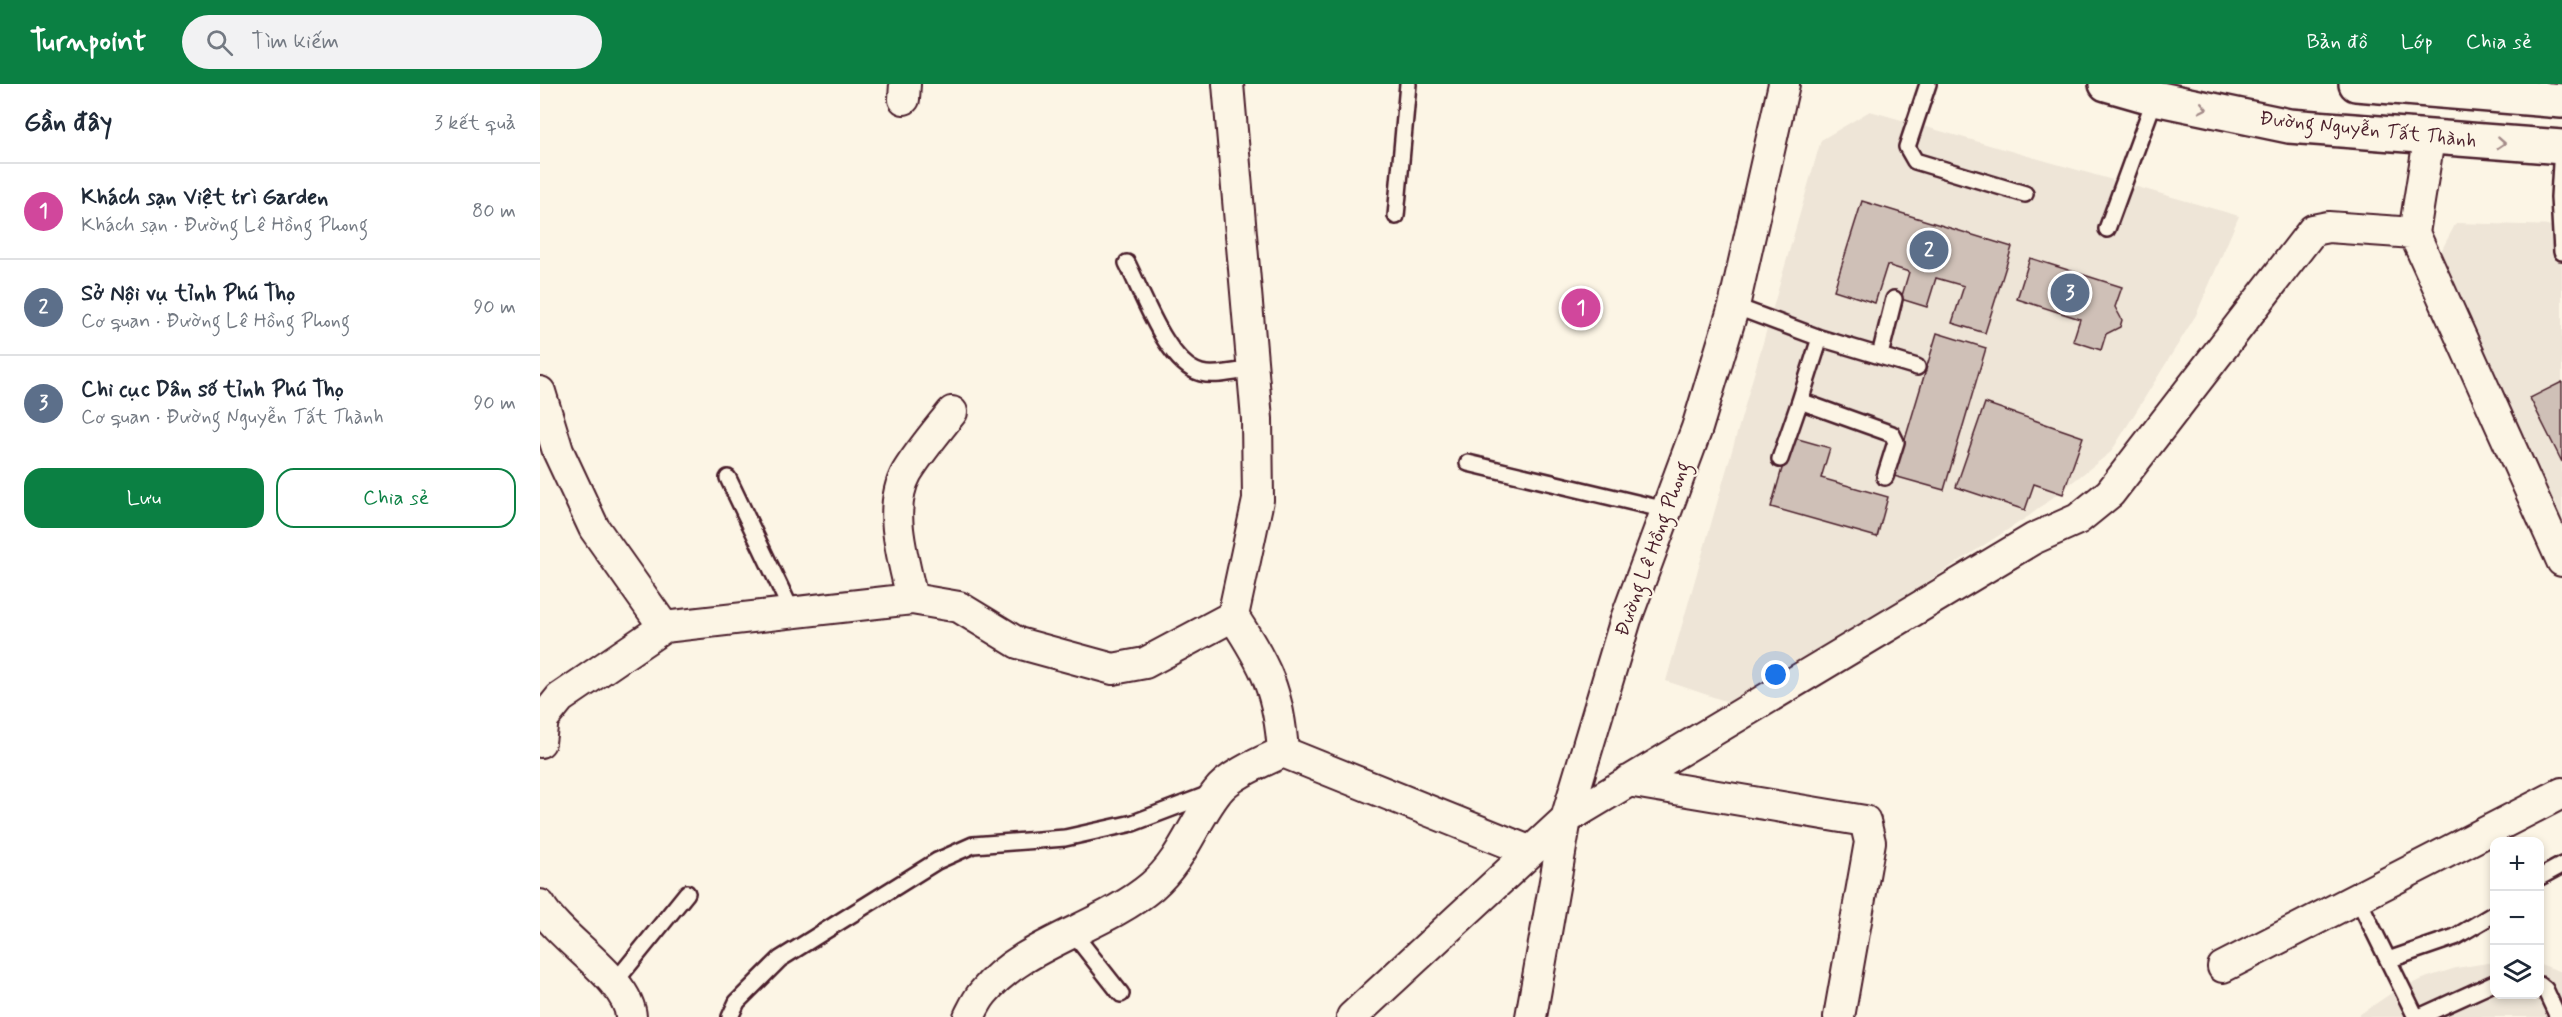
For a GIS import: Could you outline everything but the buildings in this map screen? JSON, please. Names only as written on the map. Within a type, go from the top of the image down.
[{"type":"main road","name":"Đường Nguyễn Tất Thành","points":[[2106,84],[2155,98],[2289,126],[2429,139],[2562,147]]},
{"type":"main road","points":[[2356,84],[2562,101]]},
{"type":"street","points":[[1228,84],[1257,419],[1257,500],[1233,616],[1266,671],[1280,712],[1283,752]]},
{"type":"street","name":"Đường Lê Hồng Phong","points":[[1531,1017],[1566,819],[1626,619],[1697,428],[1734,306],[1784,84]]},
{"type":"street","points":[[2429,139],[2414,233],[2562,561]]},
{"type":"street","points":[[1352,1017],[1566,819],[2033,539],[2078,519],[2110,493],[2313,230],[2328,227],[2414,233]]},
{"type":"street","points":[[540,392],[558,451],[594,528],[664,627]]},
{"type":"street","points":[[912,599],[901,544],[897,505],[906,473],[952,412]]},
{"type":"street","points":[[541,726],[560,698],[664,627],[912,599],[959,607],[1018,643],[1113,669],[1145,663],[1233,616]]},
{"type":"street","points":[[969,1017],[983,993],[1017,963],[1111,914],[1152,886],[1186,848],[1218,790],[1248,769],[1283,752],[1529,851]]},
{"type":"street","points":[[1628,782],[1864,821],[1870,842],[1839,1017]]},
{"type":"street","points":[[2223,967],[2562,793]]},
{"type":"street","points":[[540,905],[550,922],[615,982],[630,1004],[631,1017]]},
{"type":"lane","points":[[1396,216],[1408,84]]},
{"type":"lane","points":[[1928,84],[1907,147],[1915,161],[2025,194]]},
{"type":"lane","points":[[2107,229],[2155,98]]},
{"type":"lane","points":[[2562,147],[2559,197],[2562,252]]},
{"type":"lane","points":[[1127,264],[1173,354],[1188,369],[1204,374],[1253,369]]},
{"type":"lane","points":[[1880,355],[1894,299]]},
{"type":"lane","points":[[1734,306],[1820,338],[1917,367]]},
{"type":"lane","points":[[1780,459],[1820,338]]},
{"type":"lane","points":[[1800,401],[1892,434],[1896,442],[1885,477]]},
{"type":"lane","points":[[1468,464],[1666,510]]},
{"type":"lane","points":[[728,478],[792,612]]},
{"type":"lane","points":[[730,1017],[737,1002],[780,959],[936,861],[973,845],[1065,838],[1133,823],[1218,790]]},
{"type":"lane","points":[[2544,875],[2562,865]]},
{"type":"lane","points":[[615,982],[687,893]]},
{"type":"lane","points":[[2358,899],[2418,1017],[2490,985]]},
{"type":"lane","points":[[2388,960],[2455,937],[2490,916]]},
{"type":"lane","points":[[1073,933],[1121,994]]},
{"type":"lane","points":[[2544,988],[2558,1017]]},
{"type":"shaded area","points":[[1870,111],[2239,216],[2196,315],[2111,452],[2029,516],[1737,705],[1666,681],[1821,140]]},
{"type":"shaded area","points":[[2456,223],[2562,226],[2562,528],[2439,255]]},
{"type":"shaded area","points":[[2490,963],[2490,999],[2544,999],[2544,965],[2562,972],[2562,1017],[2356,1017],[2396,990],[2456,968]]},
{"type":"place","name":"Sở Nội vụ tỉnh Phú Thọ","points":[[1929,250]]},
{"type":"place","name":"Chi cục Dân số tỉnh Phú Thọ","points":[[2070,293]]},
{"type":"place","name":"Khách sạn Việt trì Garden","points":[[1581,308]]}]
